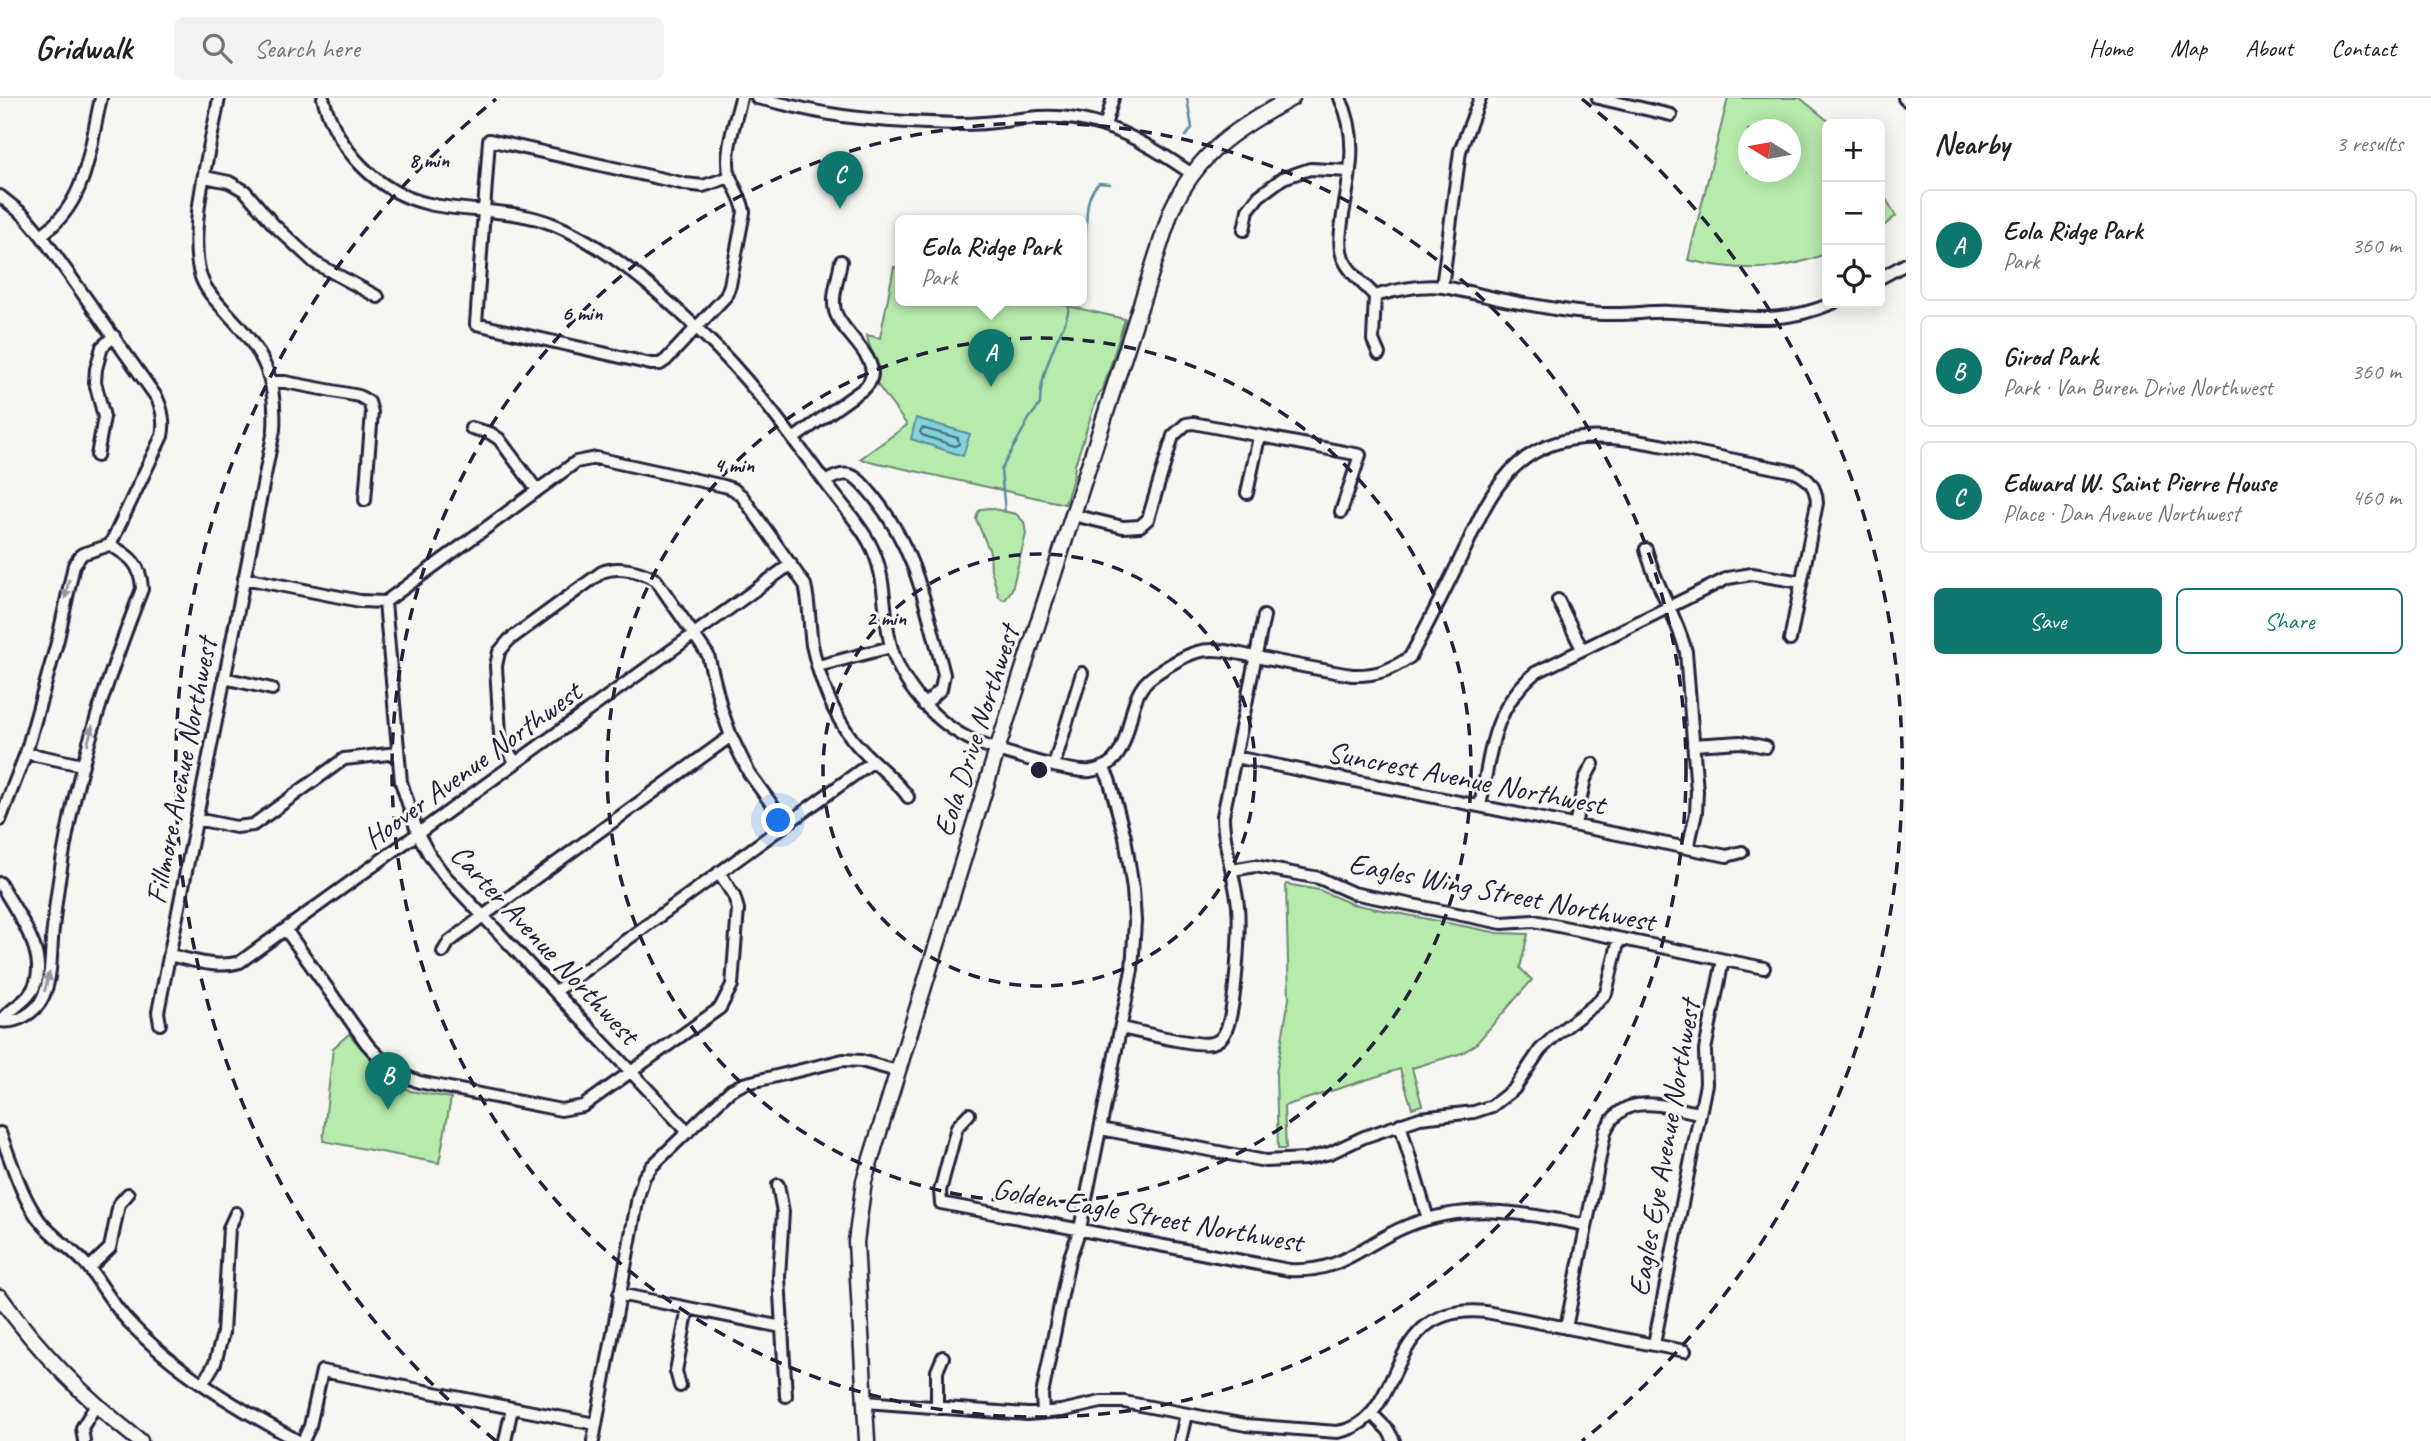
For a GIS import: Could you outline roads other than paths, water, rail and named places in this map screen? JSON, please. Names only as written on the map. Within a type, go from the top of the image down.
[{"type":"main road","name":"Eola Drive Northwest","points":[[867,1441],[857,1273],[858,1220],[870,1157],[997,750],[1164,228],[1176,201],[1192,174],[1233,132],[1292,98]]},
{"type":"main road","points":[[0,1297],[34,1340],[96,1405],[141,1441]]},
{"type":"street","points":[[41,235],[65,215],[76,199],[102,98]]},
{"type":"street","name":"Fillmore Avenue Northwest","points":[[159,1024],[158,1012],[274,430],[276,405],[265,362],[254,343],[213,298],[202,279],[195,255],[196,230],[219,98]]},
{"type":"street","points":[[323,98],[340,140],[355,159],[377,179],[402,194],[428,203],[537,218],[587,241],[660,294],[697,328],[737,367],[867,539],[884,582],[891,647],[905,677],[924,705],[950,727],[997,750],[1082,771],[1103,767],[1117,756],[1124,743],[1141,689],[1152,677],[1198,651],[1216,650],[1352,675],[1370,676],[1390,670],[1410,657],[1486,504],[1503,480],[1539,451],[1558,442],[1586,436],[1622,438],[1795,472],[1807,478],[1816,490],[1818,503],[1790,640]]},
{"type":"street","points":[[730,177],[703,186],[685,184],[489,141],[476,324],[660,364],[726,296],[730,285],[744,212],[743,200],[730,177],[727,163],[741,98]]},
{"type":"street","points":[[757,98],[830,114],[895,121],[963,124],[1042,117],[1068,118],[1105,126],[1138,139],[1192,174]]},
{"type":"street","points":[[1105,126],[1113,98]]},
{"type":"street","points":[[1340,98],[1352,131],[1350,171],[1340,234],[1342,256],[1350,271],[1375,296],[1373,340],[1379,354]]},
{"type":"street","points":[[1441,287],[1460,151],[1480,98]]},
{"type":"street","points":[[1598,98],[1671,115]]},
{"type":"street","points":[[1244,230],[1248,210],[1259,196],[1283,178],[1310,169],[1350,171]]},
{"type":"street","points":[[205,177],[229,182],[245,191],[274,225],[315,263],[378,297]]},
{"type":"street","points":[[0,196],[25,216],[41,235],[157,398],[164,418],[162,436],[110,545]]},
{"type":"street","points":[[793,439],[866,387],[872,377],[871,364],[834,308],[841,261]]},
{"type":"street","points":[[1885,275],[1906,264]]},
{"type":"street","points":[[1375,296],[1416,288],[1441,287],[1532,305],[1615,314],[1668,312],[1758,320],[1785,318],[1822,308]]},
{"type":"street","points":[[97,456],[104,417],[95,382],[96,369],[102,347],[114,337]]},
{"type":"street","points":[[272,382],[359,396],[369,402],[372,412],[365,500]]},
{"type":"street","points":[[1073,515],[1123,527],[1140,526],[1148,519],[1173,436],[1186,424],[1360,455],[1341,512]]},
{"type":"street","points":[[471,428],[490,433],[499,439],[537,490]]},
{"type":"street","points":[[1247,493],[1258,437]]},
{"type":"street","points":[[244,578],[360,601],[385,602],[576,462],[596,458],[724,486],[742,496],[805,586],[809,601],[812,644],[836,714],[872,762],[899,784],[908,797]]},
{"type":"street","points":[[825,482],[839,474],[856,477],[891,519],[906,544],[944,674],[941,689],[924,705]]},
{"type":"street","points":[[0,820],[26,753],[58,639],[74,565],[82,554],[110,545],[130,555],[136,563],[142,589],[110,672],[82,765],[57,892],[51,974],[42,1000],[32,1010],[9,1023],[0,1021],[30,994],[38,963],[34,944],[0,883]]},
{"type":"street","points":[[1646,549],[1651,569],[1681,631],[1686,652],[1697,791],[1696,813],[1688,848]]},
{"type":"street","name":"Hoover Avenue Northwest","points":[[169,955],[228,966],[240,962],[791,565]]},
{"type":"street","points":[[515,762],[500,734],[496,666],[499,652],[509,640],[602,572],[617,569],[646,574],[656,580],[708,655],[731,736],[749,773],[786,824]]},
{"type":"street","points":[[1480,806],[1496,729],[1510,698],[1520,685],[1535,673],[1728,578],[1752,574],[1801,582]]},
{"type":"street","points":[[1558,600],[1582,649]]},
{"type":"street","name":"Carter Avenue Northwest","points":[[385,602],[397,753],[407,805],[430,856],[445,876],[688,1132]]},
{"type":"street","points":[[1122,1028],[1203,1044],[1218,1040],[1226,1030],[1237,964],[1238,906],[1223,830],[1223,816],[1264,616]]},
{"type":"street","points":[[818,666],[891,647]]},
{"type":"street","points":[[1054,765],[1082,673]]},
{"type":"street","points":[[224,678],[272,689]]},
{"type":"street","points":[[443,953],[449,942],[483,916],[731,736]]},
{"type":"street","points":[[1693,745],[1741,742],[1766,747]]},
{"type":"street","points":[[26,753],[82,765]]},
{"type":"street","points":[[196,819],[236,827],[253,825],[344,759],[397,753]]},
{"type":"street","name":"Suncrest Avenue Northwest","points":[[1235,757],[1727,856],[1742,852]]},
{"type":"street","points":[[556,990],[872,762]]},
{"type":"street","points":[[1576,825],[1584,779],[1593,764]]},
{"type":"street","points":[[1042,1413],[1042,1395],[1064,1282],[1080,1230],[1122,1028],[1135,947],[1133,889],[1125,837],[1109,779],[1103,767]]},
{"type":"street","name":"Eagles Wing Street Northwest","points":[[1232,870],[1255,866],[1319,878],[1366,896],[1502,923],[1534,921],[1763,968]]},
{"type":"street","points":[[286,930],[367,1044],[398,1074],[418,1082],[561,1110],[583,1106],[720,1008],[727,998],[732,985],[738,909],[734,896],[719,873]]},
{"type":"street","points":[[1101,1129],[1265,1161],[1284,1161],[1330,1153],[1364,1136],[1420,1118],[1474,1112],[1492,1106],[1514,1089],[1540,1051],[1606,993],[1619,939]]},
{"type":"street","name":"Eagles Eye Avenue Northwest","points":[[1654,1344],[1706,1084],[1705,1050],[1723,960]]},
{"type":"street","points":[[593,1441],[619,1294],[644,1177],[652,1166],[731,1090],[743,1084],[843,1060],[861,1061],[897,1071]]},
{"type":"street","points":[[1566,1328],[1605,1132],[1610,1120],[1632,1105],[1645,1103],[1700,1113]]},
{"type":"street","name":"Golden Eagle Street Northwest","points":[[969,1114],[957,1126],[940,1191],[941,1203],[1302,1270],[1341,1263],[1385,1237],[1428,1219],[1461,1212],[1511,1211],[1586,1225]]},
{"type":"street","points":[[1400,1124],[1428,1219]]},
{"type":"street","points":[[0,1133],[27,1200],[38,1219],[52,1236],[89,1268],[129,1322],[162,1353],[238,1408],[301,1441],[310,1426],[322,1371],[595,1424]]},
{"type":"street","points":[[778,1185],[783,1212],[779,1277],[786,1396]]},
{"type":"street","points":[[89,1268],[110,1248],[119,1205],[128,1195]]},
{"type":"street","points":[[203,1383],[215,1363],[223,1333],[229,1228],[236,1213]]},
{"type":"street","points":[[619,1294],[782,1327]]},
{"type":"street","points":[[680,1386],[676,1371],[688,1308]]},
{"type":"street","points":[[864,1402],[1042,1413],[1101,1402],[1124,1402],[1246,1425],[1337,1432],[1349,1430],[1372,1414],[1407,1347],[1419,1331],[1443,1315],[1479,1311],[1685,1351]]},
{"type":"street","points":[[937,1408],[937,1371],[943,1357]]},
{"type":"street","points":[[84,1441],[82,1429],[96,1405]]},
{"type":"street","points":[[505,1441],[512,1408]]},
{"type":"street","points":[[1180,1441],[1186,1414]]},
{"type":"street","points":[[1372,1414],[1388,1430],[1394,1441]]},
{"type":"water","points":[[916,418],[970,434],[963,456],[911,439]]},
{"type":"waterway","points":[[1186,136],[1192,128],[1187,98]]},
{"type":"waterway","points":[[1087,218],[1093,190],[1099,183],[1110,184]]},
{"type":"waterway","points":[[1005,512],[1001,470],[1040,404],[1044,374],[1069,306]]},
{"type":"place","name":"Edward W. Saint Pierre House","points":[[840,209]]},
{"type":"place","name":"Eola Ridge Park","points":[[991,387]]},
{"type":"place","name":"Girod Park","points":[[388,1110]]}]
